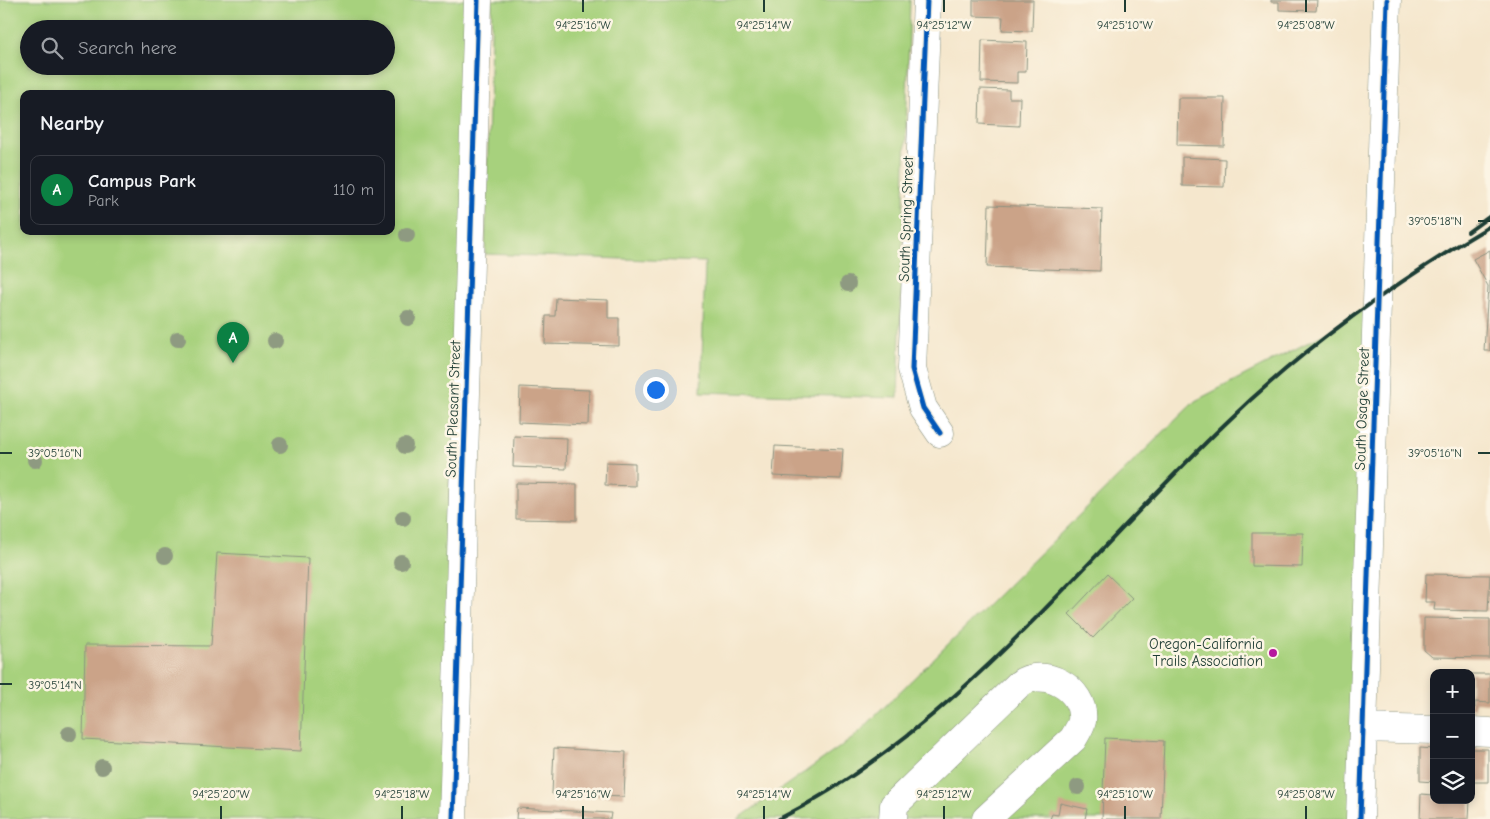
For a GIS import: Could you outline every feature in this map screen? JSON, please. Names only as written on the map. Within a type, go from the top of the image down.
[{"type":"street","name":"South Pleasant Street","points":[[453,819],[478,0]]},
{"type":"street","name":"South Spring Street","points":[[927,0],[912,369],[923,408],[940,433]]},
{"type":"street","name":"South Osage Street","points":[[1360,819],[1387,0]]},
{"type":"street","points":[[893,819],[894,805],[1018,685],[1026,679],[1040,677],[1054,680],[1068,688],[1080,703],[1082,721],[1073,739],[986,819]]},
{"type":"street","points":[[1363,728],[1430,730]]},
{"type":"street","points":[[1475,731],[1490,732]]},
{"type":"green space","points":[[0,0],[478,0],[453,819],[0,819]]},
{"type":"green space","points":[[492,0],[910,0],[898,398],[701,392],[705,262],[485,254]]},
{"type":"green space","points":[[1379,298],[1360,819],[738,819],[853,738],[1195,401],[1330,331]]},
{"type":"building","points":[[973,0],[1033,0],[1032,31],[1002,30],[1003,17],[973,16]]},
{"type":"building","points":[[1271,0],[1317,0],[1316,11],[1279,10],[1279,2],[1271,2]]},
{"type":"building","points":[[982,40],[1027,42],[1026,72],[1017,72],[1017,83],[981,82]]},
{"type":"building","points":[[980,89],[1009,90],[1009,98],[1020,98],[1019,126],[979,124]]},
{"type":"building","points":[[1178,98],[1225,98],[1224,146],[1177,145]]},
{"type":"building","points":[[1182,157],[1225,159],[1224,187],[1182,186]]},
{"type":"building","points":[[989,205],[1102,209],[1100,271],[987,267]]},
{"type":"building","points":[[1490,250],[1490,351],[1484,351],[1488,286],[1473,259]]},
{"type":"building","points":[[556,298],[608,300],[608,318],[619,318],[619,346],[545,344],[546,316],[555,316]]},
{"type":"building","points":[[520,387],[589,390],[588,425],[519,422]]},
{"type":"building","points":[[514,436],[567,438],[566,469],[513,467]]},
{"type":"building","points":[[775,446],[843,449],[841,479],[773,476]]},
{"type":"building","points":[[606,462],[635,463],[635,486],[605,485]]},
{"type":"building","points":[[516,483],[577,484],[577,520],[516,519]]},
{"type":"building","points":[[1252,533],[1303,533],[1302,567],[1252,566]]},
{"type":"building","points":[[217,553],[308,558],[301,751],[83,739],[85,645],[211,646]]},
{"type":"building","points":[[1107,574],[1132,598],[1093,638],[1069,614]]},
{"type":"building","points":[[1426,574],[1490,575],[1488,611],[1434,610],[1435,602],[1425,602]]},
{"type":"building","points":[[1424,618],[1490,619],[1490,658],[1432,657],[1424,650]]},
{"type":"building","points":[[1475,674],[1490,674],[1490,703],[1475,702]]},
{"type":"building","points":[[1105,738],[1164,741],[1161,819],[1102,819]]},
{"type":"building","points":[[554,748],[626,752],[624,797],[552,794]]},
{"type":"building","points":[[1420,748],[1430,749],[1430,782],[1420,781]]},
{"type":"building","points":[[1475,749],[1488,749],[1488,782],[1475,782]]},
{"type":"building","points":[[1421,794],[1430,795],[1430,804],[1470,804],[1469,819],[1420,819]]},
{"type":"building","points":[[1060,803],[1087,809],[1085,819],[1050,819],[1052,814],[1058,815]]},
{"type":"building","points":[[517,808],[611,813],[610,819],[516,819]]},
{"type":"railway","points":[[1468,232],[1490,216]]},
{"type":"railway","points":[[779,819],[843,782],[903,739],[961,690],[1016,638],[1225,424],[1287,368],[1385,293],[1490,226]]},
{"type":"cycle path","points":[[453,819],[478,0]]},
{"type":"cycle path","points":[[927,0],[912,369],[923,408],[940,433]]},
{"type":"cycle path","points":[[1360,819],[1387,0]]},
{"type":"place","name":"Campus Park","points":[[233,363]]},
{"type":"place","name":"Oregon-California Trails Association","points":[[1273,653]]}]
